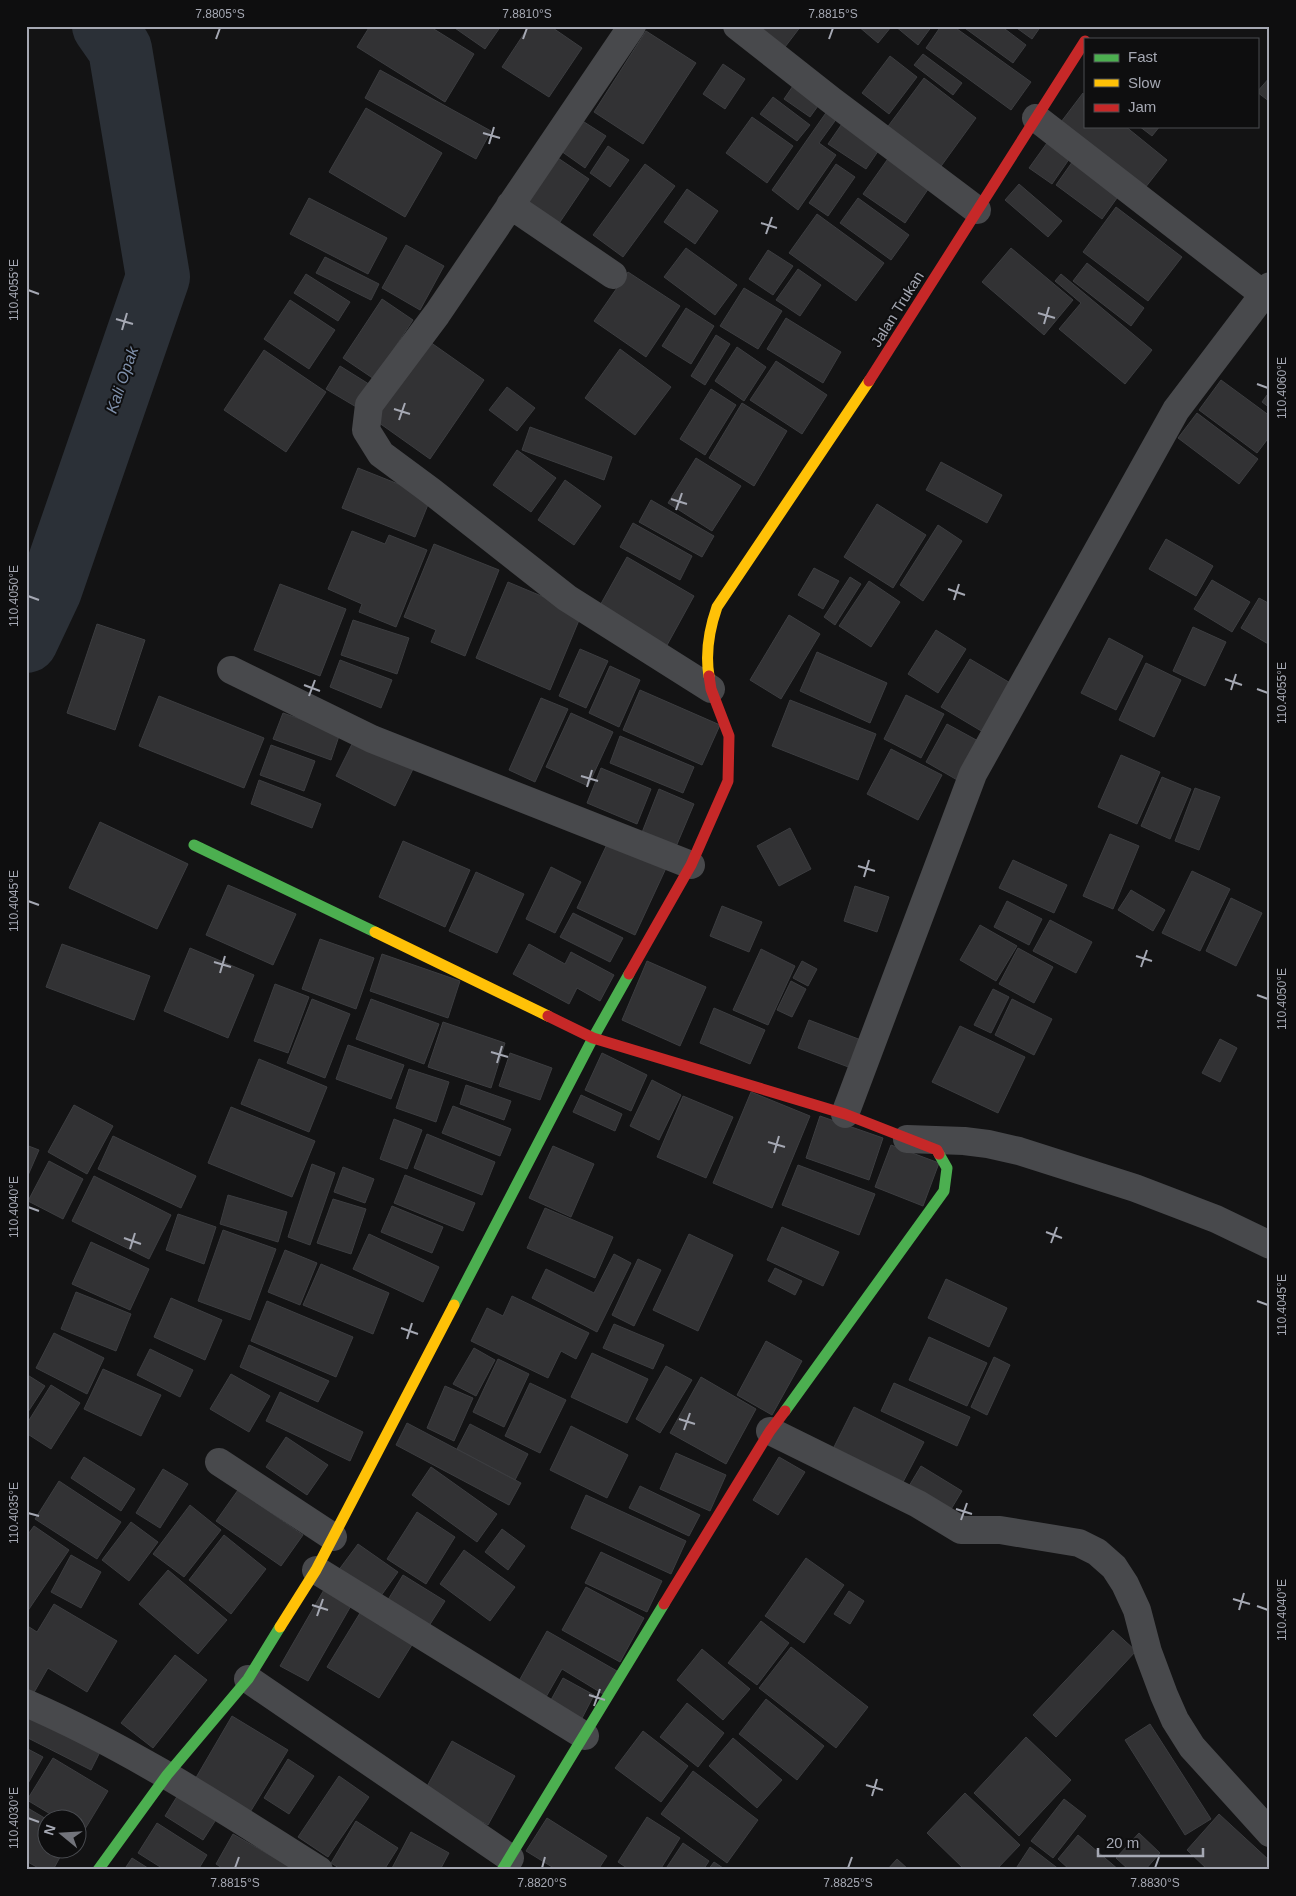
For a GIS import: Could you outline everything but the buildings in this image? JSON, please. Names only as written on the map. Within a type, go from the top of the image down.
[{"type":"street","points":[[632,26],[437,314],[369,405],[366,430],[381,454],[567,598],[711,689]]},
{"type":"street","points":[[737,26],[831,100],[978,210]]},
{"type":"street","name":"Jalan Trukan","points":[[98,1870],[167,1775],[248,1679],[316,1570],[593,1038],[690,865],[709,827],[728,781],[729,736],[711,689],[706,660],[710,626],[718,606],[862,391],[1084,42]]},
{"type":"street","points":[[845,1114],[973,774],[1176,410],[1266,290],[1036,118]]},
{"type":"street","points":[[510,205],[613,276]]},
{"type":"street","points":[[231,670],[372,739],[690,865]]},
{"type":"street","points":[[194,845],[593,1038],[845,1114],[937,1150],[948,1168],[944,1191],[770,1431],[506,1864],[248,1679]]},
{"type":"street","points":[[906,1139],[980,1143],[1019,1151],[1135,1188],[1207,1215],[1270,1245]]},
{"type":"street","points":[[770,1431],[918,1504],[961,1530],[1000,1530],[1079,1543],[1097,1552],[1114,1567],[1125,1584],[1137,1610],[1148,1652],[1175,1720],[1188,1740],[1270,1833]]},
{"type":"street","points":[[219,1462],[333,1538]]},
{"type":"street","points":[[316,1570],[584,1736]]},
{"type":"street","points":[[26,1703],[74,1724],[167,1775],[319,1870]]},
{"type":"waterway","name":"Kali Opak","points":[[26,641],[50,590],[158,277],[120,49],[104,26]]},
{"type":"traffic: fast","points":[[194,845],[375,932]]},
{"type":"traffic: fast","points":[[454,1305],[593,1038],[629,974]]},
{"type":"traffic: fast","points":[[785,1411],[944,1191],[947,1168],[939,1154]]},
{"type":"traffic: fast","points":[[502,1870],[664,1604]]},
{"type":"traffic: fast","points":[[98,1870],[167,1775],[248,1679],[280,1627]]},
{"type":"traffic: slow","points":[[709,676],[707,658],[712,624],[717,607],[869,381]]},
{"type":"traffic: slow","points":[[375,932],[548,1016]]},
{"type":"traffic: slow","points":[[280,1627],[316,1570],[454,1305]]},
{"type":"traffic: jam","points":[[869,381],[1084,43]]},
{"type":"traffic: jam","points":[[629,974],[691,865],[728,781],[729,736],[711,689],[709,676]]},
{"type":"traffic: jam","points":[[548,1016],[593,1038],[845,1114],[937,1150],[939,1154]]},
{"type":"traffic: jam","points":[[664,1604],[770,1431],[785,1411]]}]
